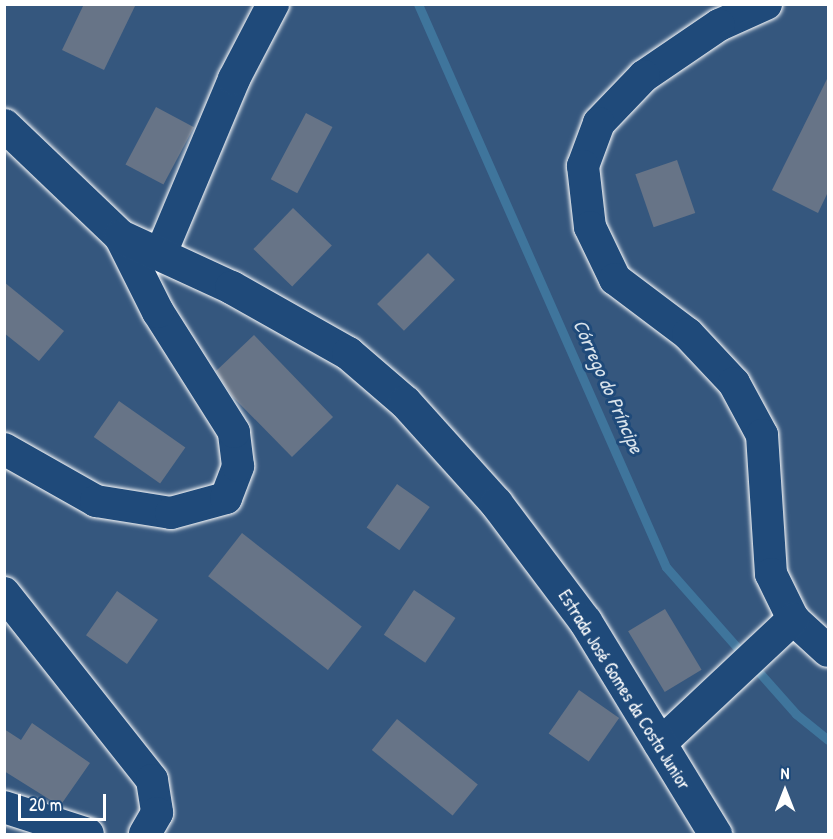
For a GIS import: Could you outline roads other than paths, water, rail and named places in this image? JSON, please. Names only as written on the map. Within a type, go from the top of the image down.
[{"type":"street","points":[[161,253],[234,79],[273,4]]},
{"type":"street","points":[[766,4],[719,25],[644,76],[599,123],[583,166],[590,227],[615,279],[688,334],[734,383],[762,435],[771,574],[782,628]]},
{"type":"street","name":"Estrada José Gomes da Costa Junior","points":[[4,125],[120,236],[161,253],[348,353],[405,402],[496,503],[564,594],[715,834]]},
{"type":"street","points":[[4,449],[96,501],[171,513],[226,498],[238,466],[234,432],[158,312],[120,236]]},
{"type":"street","points":[[4,593],[152,780],[157,813],[145,834]]},
{"type":"street","points":[[782,628],[828,651]]},
{"type":"street","points":[[660,744],[782,628]]},
{"type":"street","points":[[4,807],[88,834]]},
{"type":"waterway","name":"Córrego do Príncipe","points":[[418,4],[666,567],[796,714],[828,740]]}]
